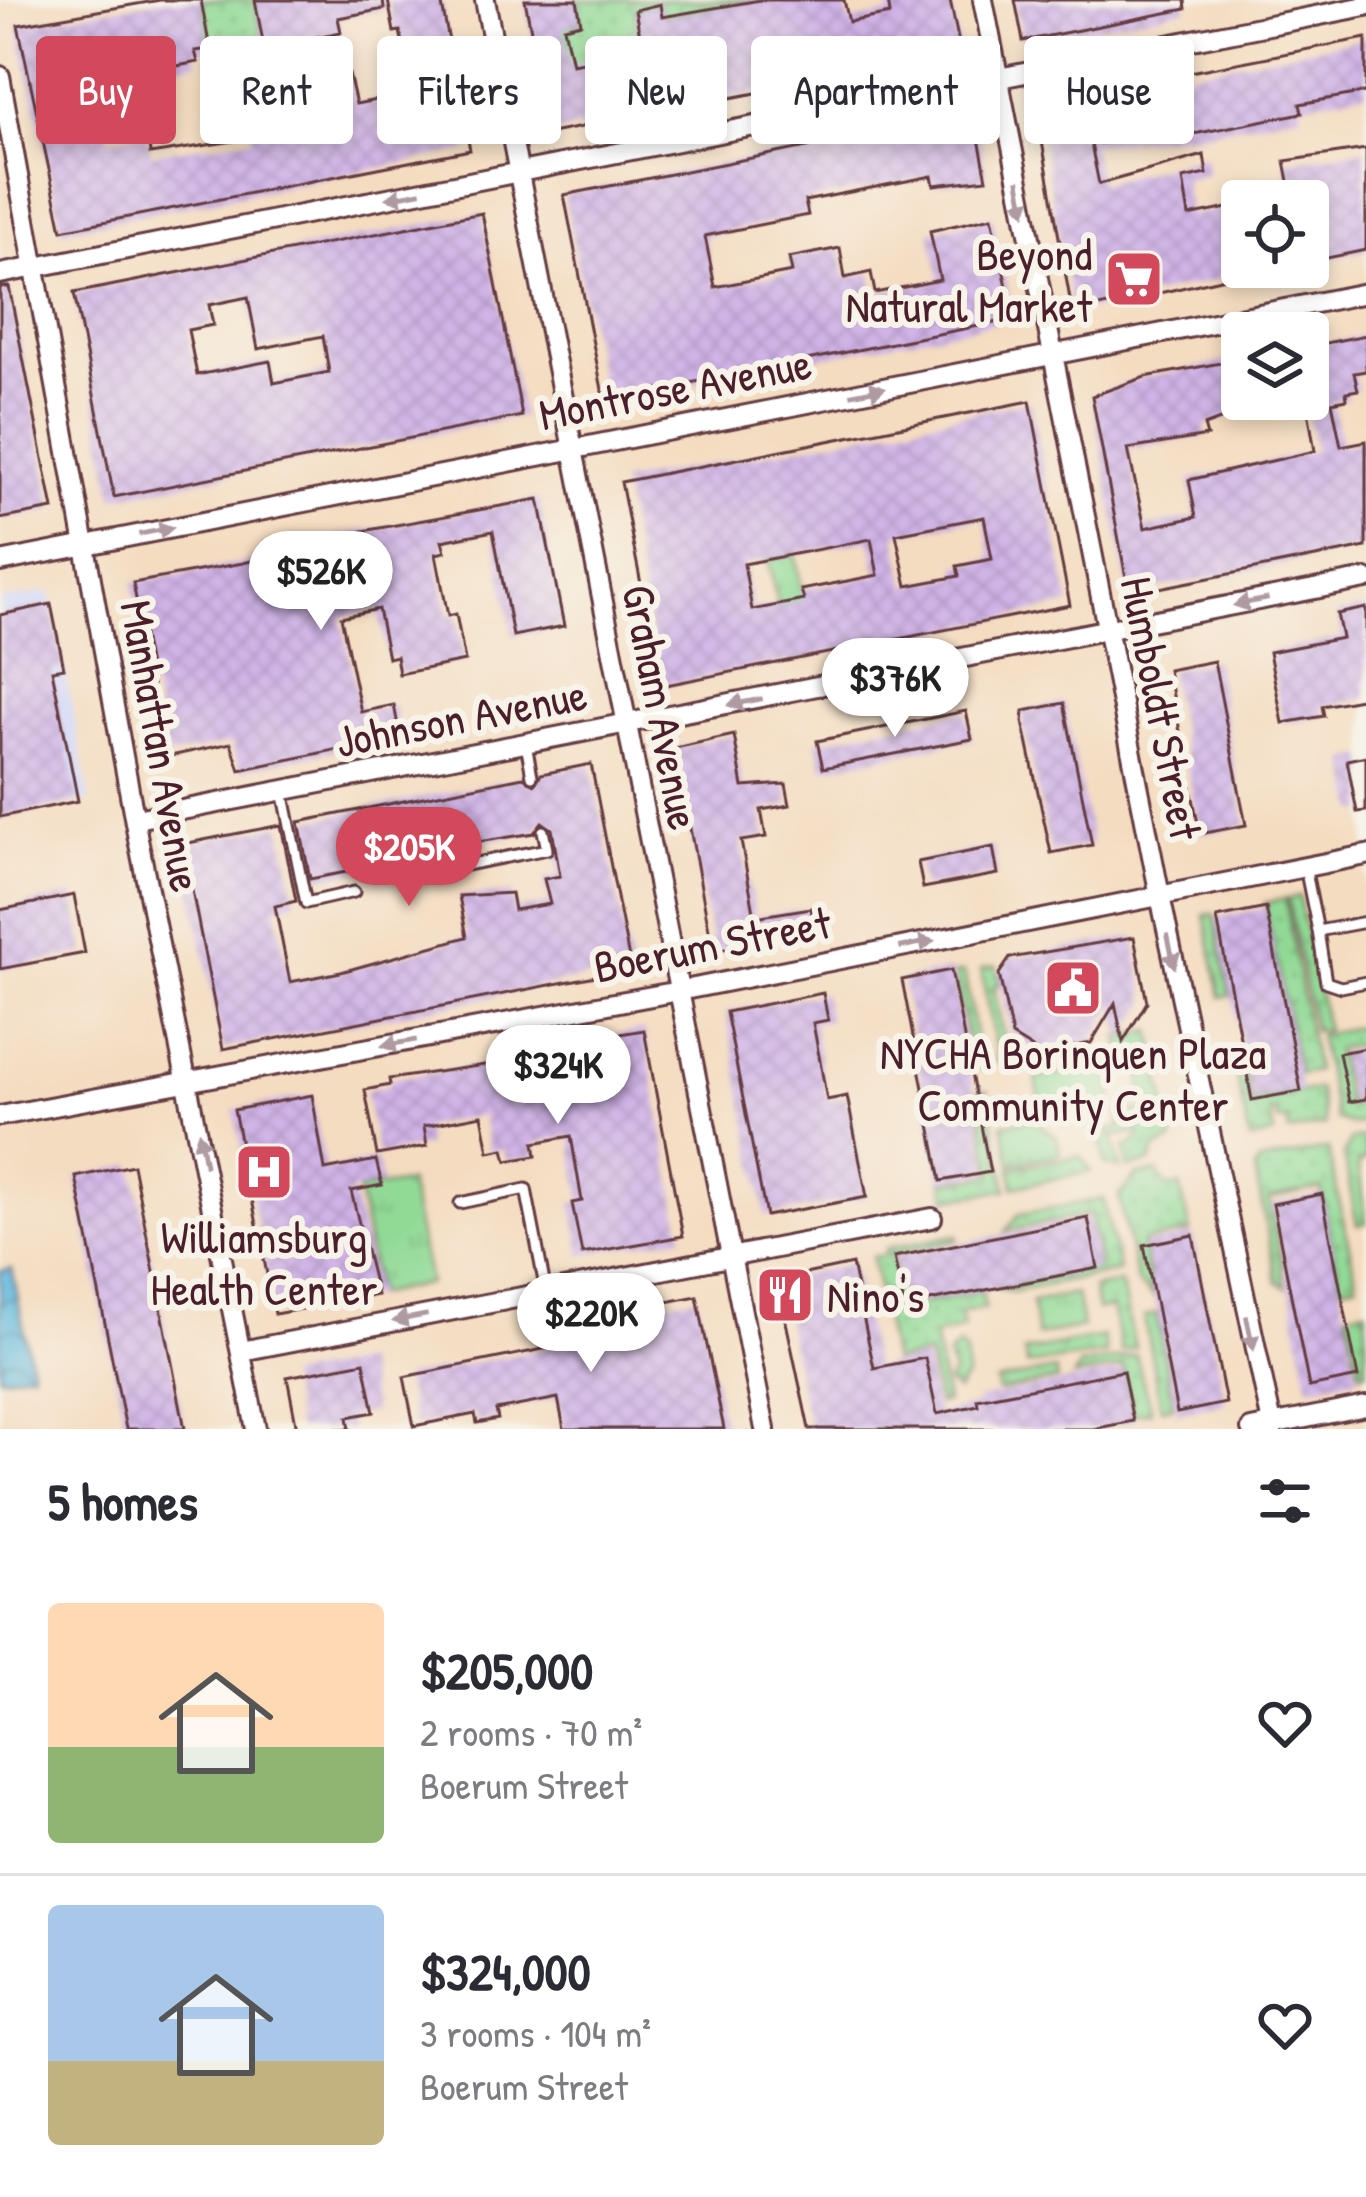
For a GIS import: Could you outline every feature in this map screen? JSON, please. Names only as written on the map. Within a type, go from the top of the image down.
[{"type":"street","name":"Graham Avenue","points":[[484,0],[765,1429]]},
{"type":"street","name":"Humboldt Street","points":[[983,0],[990,36]]},
{"type":"street","points":[[1000,78],[1366,6]]},
{"type":"street","name":"Manhattan Avenue","points":[[0,76],[136,819],[256,1429]]},
{"type":"street","name":"Humboldt Street","points":[[1000,83],[1160,896],[1272,1427]]},
{"type":"street","points":[[0,274],[751,127]]},
{"type":"street","name":"Montrose Avenue","points":[[0,562],[1366,293]]},
{"type":"street","name":"Johnson Avenue","points":[[136,819],[1366,579]]},
{"type":"street","name":"Boerum Street","points":[[0,1116],[679,991],[1366,856]]},
{"type":"street","points":[[241,1351],[932,1218]]},
{"type":"street","points":[[1251,1429],[1366,1406]]},
{"type":"lane","points":[[526,744],[532,776]]},
{"type":"lane","points":[[283,790],[305,903],[354,892]]},
{"type":"lane","points":[[436,871],[547,849],[543,831]]},
{"type":"lane","points":[[1305,867],[1326,982],[1341,987],[1366,982]]},
{"type":"lane","points":[[1318,931],[1366,922]]},
{"type":"lane","points":[[460,1203],[526,1189],[546,1292]]},
{"type":"shaded area","points":[[49,591],[90,800],[0,817],[0,601]]},
{"type":"green space","points":[[201,0],[255,0],[262,36],[208,36]]},
{"type":"green space","points":[[577,0],[760,0],[662,17],[660,5],[635,10],[640,36],[585,36],[585,78],[568,79],[558,28],[581,23]]},
{"type":"green space","points":[[795,554],[815,655],[789,661],[768,559]]},
{"type":"green space","points":[[1299,896],[1326,1029],[1314,1031],[1288,899]]},
{"type":"green space","points":[[1285,899],[1316,1071],[1299,1074],[1265,903]]},
{"type":"green space","points":[[1214,914],[1230,995],[1221,997],[1205,915]]},
{"type":"green space","points":[[996,966],[999,985],[994,987],[1008,1062],[998,1063],[981,969]]},
{"type":"green space","points":[[964,972],[981,1067],[973,1068],[955,974]]},
{"type":"green space","points":[[1366,1025],[1366,1043],[1336,1049],[1347,1105],[1366,1102],[1366,1122],[1352,1125],[1336,1119],[1318,1035]]},
{"type":"green space","points":[[1152,1031],[1173,1141],[1155,1149],[1150,1163],[1128,1168],[1125,1147],[1135,1144],[1140,1132],[1112,1137],[1121,1169],[1105,1165],[1100,1132],[1120,1128],[1119,1114],[1147,1109],[1137,1058],[1124,1061],[1120,1037]]},
{"type":"green space","points":[[1240,1048],[1251,1102],[1318,1089],[1325,1125],[1289,1132],[1287,1120],[1278,1121],[1276,1112],[1270,1112],[1274,1135],[1250,1140],[1231,1050]]},
{"type":"green space","points":[[1106,1065],[1114,1106],[1044,1120],[1036,1079]]},
{"type":"green space","points":[[987,1090],[1007,1190],[948,1198],[944,1182],[993,1175],[977,1092]]},
{"type":"green space","points":[[1030,1119],[1057,1137],[1060,1154],[1011,1164],[1003,1124]]},
{"type":"green space","points":[[1366,1137],[1366,1160],[1358,1163],[1366,1223],[1357,1225],[1344,1156],[1351,1140]]},
{"type":"green space","points":[[1328,1149],[1357,1283],[1341,1286],[1321,1188],[1269,1199],[1286,1287],[1277,1281],[1255,1170],[1259,1162]]},
{"type":"green space","points":[[1081,1156],[1091,1172],[1014,1187],[1011,1168]]},
{"type":"green space","points":[[1158,1172],[1167,1187],[1180,1186],[1191,1232],[1142,1242],[1152,1296],[1137,1283],[1119,1196],[1136,1176]]},
{"type":"green space","points":[[408,1183],[429,1283],[377,1295],[358,1190]]},
{"type":"green space","points":[[1103,1199],[1119,1271],[1011,1292],[999,1288],[1100,1267],[1090,1214],[1006,1231],[1019,1214]]},
{"type":"green space","points":[[957,1235],[958,1240],[891,1254],[902,1308],[982,1292],[985,1308],[960,1313],[963,1329],[934,1336],[946,1402],[938,1404],[928,1355],[892,1362],[872,1257],[886,1255],[886,1248]]},
{"type":"green space","points":[[1121,1283],[1135,1348],[1121,1351],[1112,1308],[1097,1310],[1093,1288]]},
{"type":"green space","points":[[1076,1294],[1082,1327],[1037,1336],[1032,1302]]},
{"type":"green space","points":[[1366,1308],[1366,1371],[1360,1372],[1347,1312]]},
{"type":"green space","points":[[1156,1314],[1173,1406],[1161,1408],[1144,1317]]},
{"type":"green space","points":[[1103,1337],[1106,1354],[1027,1365],[1024,1352]]},
{"type":"green space","points":[[959,1346],[965,1352],[967,1377],[957,1391],[947,1383],[953,1373],[948,1356]]},
{"type":"green space","points":[[1136,1355],[1151,1411],[1133,1414],[1123,1367],[1074,1377],[1080,1366]]},
{"type":"green space","points":[[1055,1370],[1057,1380],[998,1392],[996,1382]]},
{"type":"water","points":[[12,1269],[32,1371],[0,1377],[0,1271]]},
{"type":"building","points":[[160,0],[201,0],[208,36],[200,36],[200,50],[195,51],[198,62],[176,66],[176,36],[36,36],[36,109],[18,25]]},
{"type":"building","points":[[255,0],[383,0],[384,9],[338,18],[341,32],[262,36]]},
{"type":"building","points":[[388,0],[441,0],[448,36],[394,32]]},
{"type":"building","points":[[525,0],[577,0],[581,23],[564,27],[572,64],[585,62],[585,126],[561,131],[561,36],[532,36]]},
{"type":"building","points":[[760,0],[844,0],[849,22],[890,14],[888,0],[950,0],[957,36],[751,36],[751,94],[727,99],[727,36],[640,36],[635,10],[660,4],[662,17]]},
{"type":"building","points":[[1015,0],[1185,0],[1186,9],[1048,36],[1024,36],[1023,41]]},
{"type":"building","points":[[1366,38],[1366,92],[1300,104],[1302,113],[1194,134],[1194,71]]},
{"type":"building","points":[[353,91],[356,104],[377,100],[377,144],[469,144],[470,150],[62,230],[44,144],[149,144],[150,154],[214,144],[353,144]]},
{"type":"building","points":[[822,144],[980,144],[987,179],[934,185],[932,176],[805,201],[808,215],[705,236],[715,287],[792,272],[789,258],[840,248],[845,278],[871,272],[875,293],[940,280],[930,231],[992,217],[1014,319],[604,400],[564,195]]},
{"type":"building","points":[[1042,144],[1091,144],[1099,184],[1204,155],[1207,174],[1183,179],[1189,216],[1221,209],[1221,279],[1086,310],[1071,305]]},
{"type":"building","points":[[1366,149],[1366,250],[1329,258],[1329,180],[1289,180],[1285,161]]},
{"type":"building","points":[[482,213],[522,416],[114,497],[74,293]],"holes":[[[248,297],[258,349],[323,336],[329,372],[274,383],[270,361],[197,375],[188,330],[213,325],[209,305]]]},
{"type":"building","points":[[0,287],[9,287],[53,509],[0,519]]},
{"type":"building","points":[[1366,335],[1366,371],[1354,373],[1358,390],[1332,402],[1341,446],[1366,441],[1366,547],[1129,594],[1092,396],[1145,377],[1221,363],[1221,420],[1204,426],[1207,436],[1128,449],[1145,528],[1196,517],[1189,480],[1315,451],[1310,420],[1329,420],[1329,342]]},
{"type":"building","points":[[1030,401],[1070,605],[661,686],[621,482]],"holes":[[[984,517],[992,559],[957,566],[959,576],[907,586],[896,534]],[[871,539],[878,575],[801,590],[804,600],[752,610],[744,564]]]},
{"type":"building","points":[[539,499],[564,626],[513,636],[493,531],[442,541],[445,552],[436,554],[448,616],[456,614],[465,661],[399,674],[396,656],[388,658],[378,609],[341,617],[361,712],[394,705],[400,736],[240,770],[231,743],[166,757],[133,583],[243,563],[331,542],[330,537]]},
{"type":"building","points":[[51,604],[64,668],[52,670],[78,801],[0,817],[0,615]]},
{"type":"building","points":[[1366,608],[1366,698],[1322,706],[1324,716],[1283,723],[1269,652],[1342,638],[1337,614]]},
{"type":"building","points":[[1214,661],[1246,825],[1200,834],[1168,670]]},
{"type":"building","points":[[1064,703],[1092,845],[1051,853],[1023,722],[1024,711]]},
{"type":"building","points":[[966,711],[972,739],[823,768],[817,741]]},
{"type":"building","points":[[734,735],[743,787],[786,784],[790,805],[761,810],[766,837],[741,841],[755,917],[811,908],[815,932],[713,951],[675,748]]},
{"type":"building","points":[[1366,756],[1366,811],[1357,812],[1347,760]]},
{"type":"building","points":[[591,764],[631,969],[223,1049],[183,844],[281,825],[296,901],[275,906],[290,982],[341,972],[467,937],[459,896],[511,893],[514,910],[550,904],[544,879],[560,876],[552,829],[542,822],[534,833],[422,851],[424,857],[310,879],[299,822],[523,777],[535,784],[541,774]]},
{"type":"building","points":[[993,847],[998,874],[923,888],[918,862]]},
{"type":"building","points":[[74,895],[85,953],[0,969],[0,910]]},
{"type":"building","points":[[1266,908],[1301,1091],[1252,1100],[1217,918]]},
{"type":"building","name":"NYCHA Borinquen Plaza Community Center","points":[[1134,937],[1147,1002],[1123,1042],[1115,1003],[1091,1043],[1039,1053],[1012,1036],[999,974],[1010,958]]},
{"type":"building","points":[[951,970],[990,1172],[941,1181],[902,980]]},
{"type":"building","points":[[823,993],[828,1020],[813,1023],[827,1100],[847,1096],[867,1197],[766,1216],[726,1012]]},
{"type":"building","points":[[644,1030],[683,1236],[582,1254],[572,1203],[582,1201],[571,1136],[534,1143],[536,1156],[507,1161],[504,1149],[489,1152],[482,1115],[424,1126],[427,1146],[377,1155],[365,1090],[390,1085],[389,1079],[519,1060],[518,1051]]},
{"type":"building","points":[[1366,1048],[1366,1099],[1349,1102],[1339,1053]]},
{"type":"building","points":[[312,1095],[325,1170],[376,1160],[382,1185],[351,1191],[377,1295],[275,1314],[234,1110]]},
{"type":"building","points":[[133,1165],[185,1429],[126,1429],[76,1177]]},
{"type":"building","points":[[1322,1194],[1358,1377],[1309,1387],[1273,1204]]},
{"type":"building","points":[[1088,1218],[1098,1268],[904,1306],[894,1257]]},
{"type":"building","points":[[1193,1235],[1226,1403],[1177,1413],[1144,1245]]},
{"type":"building","points":[[852,1264],[874,1368],[925,1358],[937,1414],[978,1405],[977,1399],[1123,1371],[1133,1421],[1093,1429],[809,1429],[777,1280]]},
{"type":"building","points":[[697,1296],[724,1429],[564,1429],[558,1398],[496,1410],[498,1419],[477,1423],[475,1414],[414,1426],[404,1377],[548,1348],[544,1326]]},
{"type":"building","points":[[364,1362],[374,1412],[348,1417],[350,1429],[297,1429],[287,1377]]},
{"type":"place","name":"Beyond Natural Market","points":[[1134,279]]},
{"type":"place","name":"NYCHA Borinquen Plaza Community Center","points":[[1073,988]]},
{"type":"place","name":"Williamsburg Health Center","points":[[264,1172]]},
{"type":"place","name":"Nino's","points":[[785,1295]]}]
